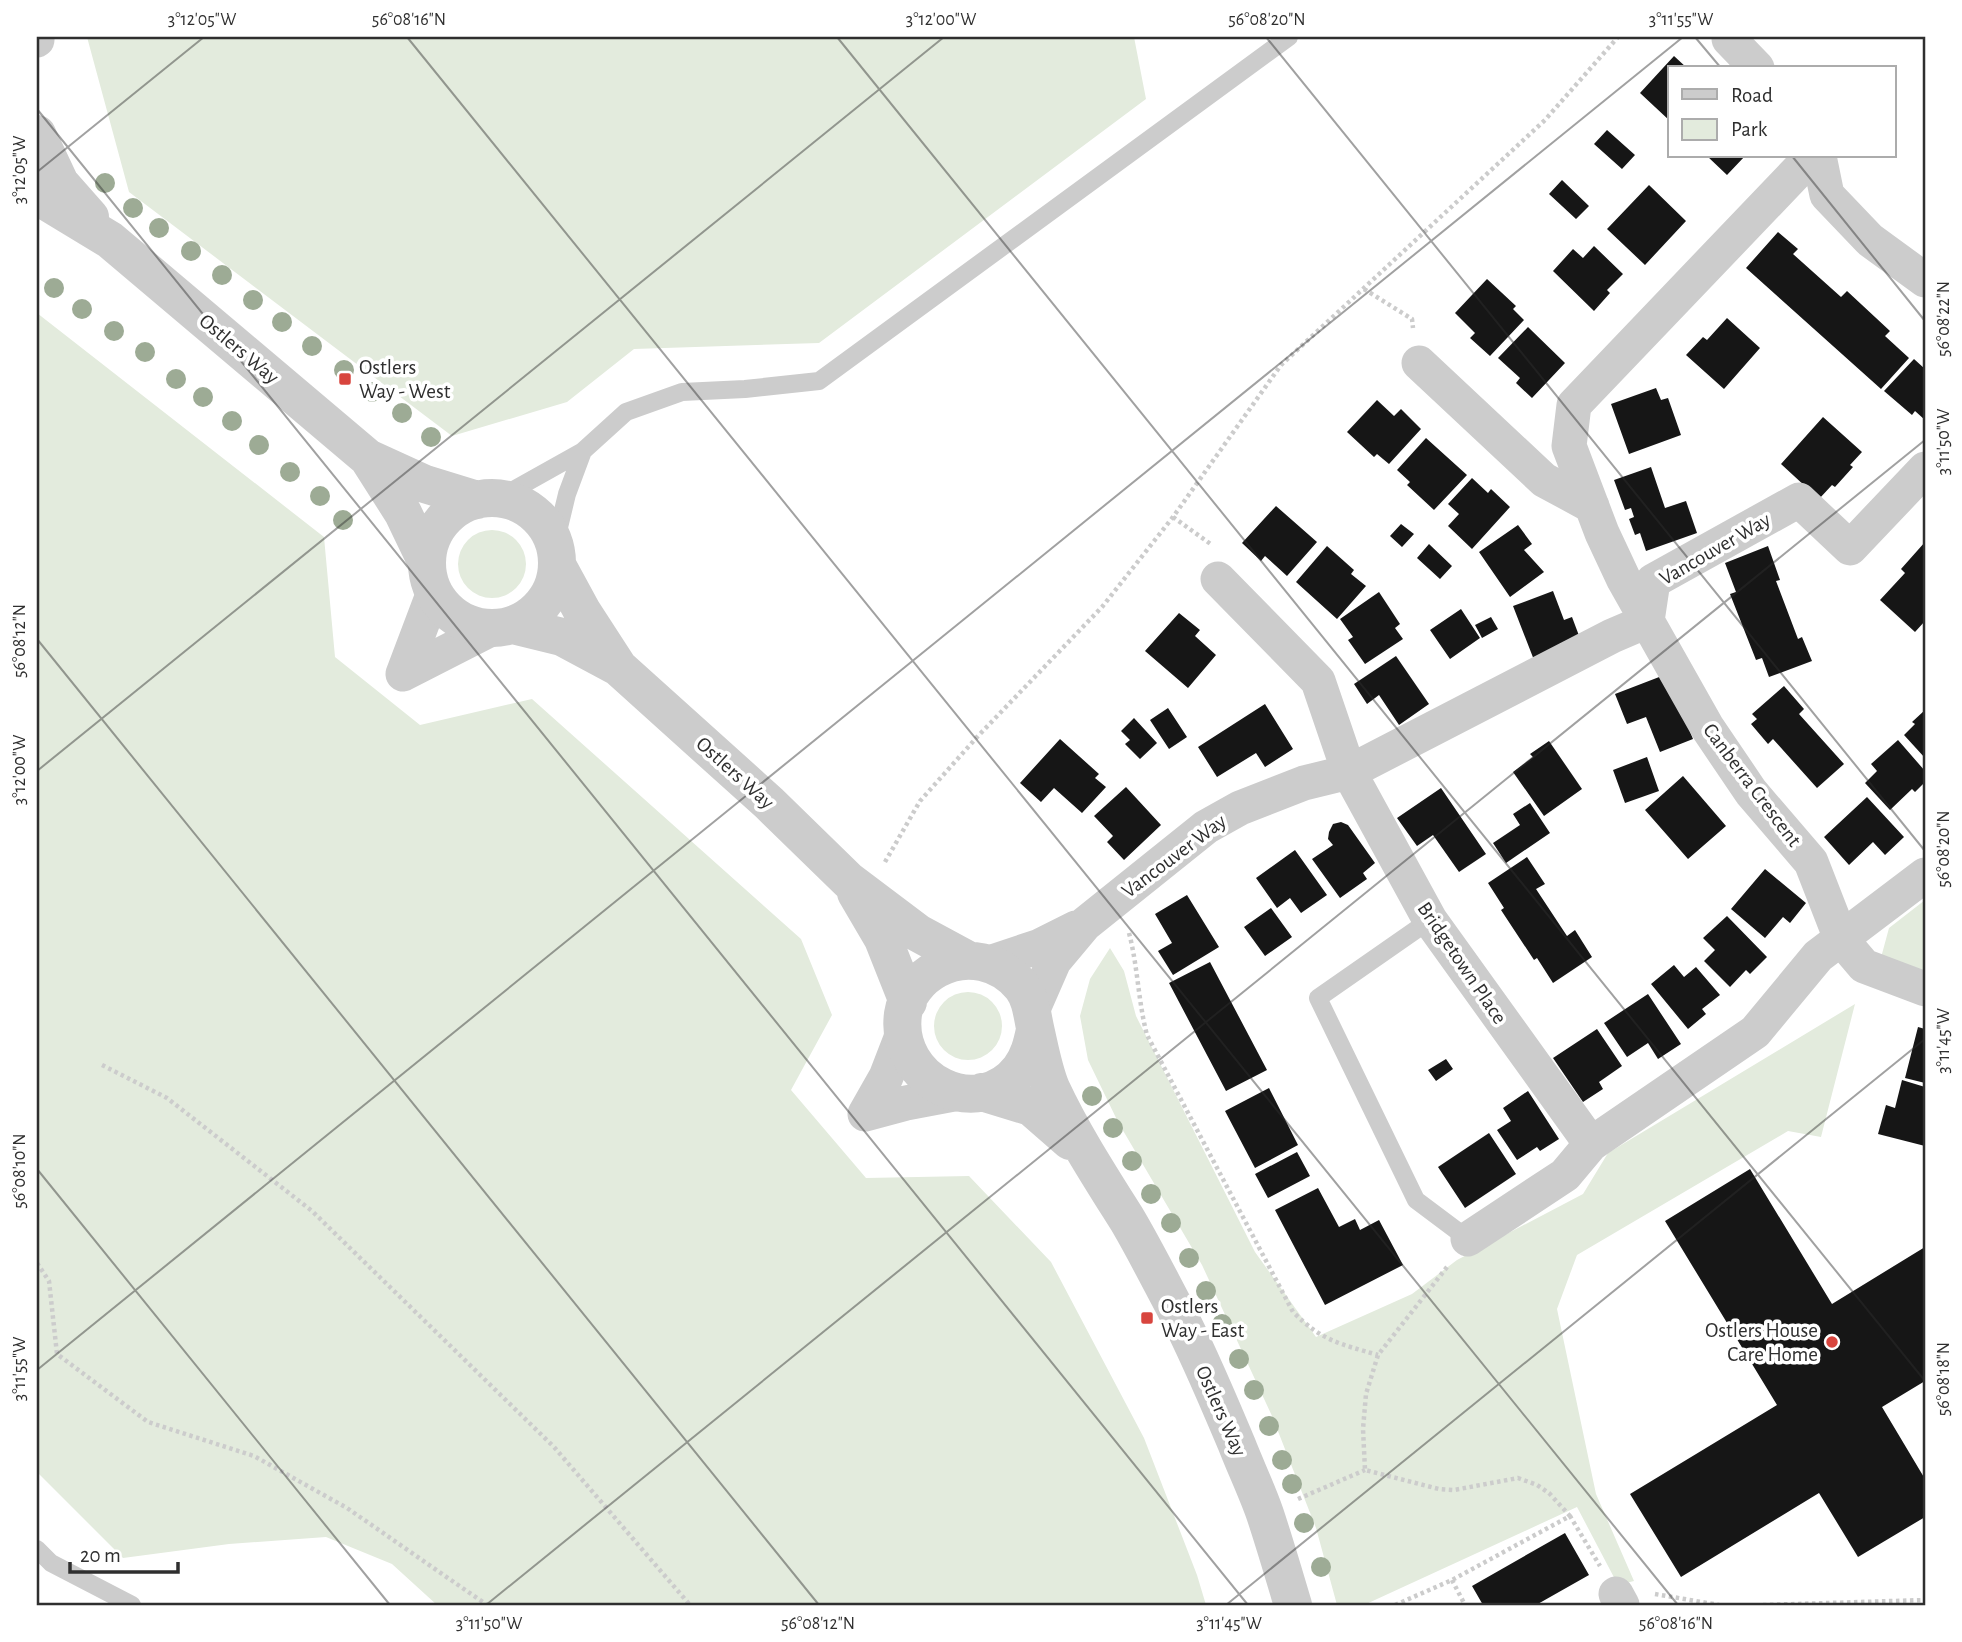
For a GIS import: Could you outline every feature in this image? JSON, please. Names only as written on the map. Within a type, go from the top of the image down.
[{"type":"street","points":[[1729,38],[1755,66]]},
{"type":"street","name":"Ostlers Way","points":[[37,134],[60,183],[110,240],[368,458],[425,484],[517,503],[534,513],[546,527],[582,611],[618,667]]},
{"type":"street","name":"Canberra Crescent","points":[[1810,158],[1574,405],[1569,446],[1624,580],[1707,727],[1751,792],[1811,862],[1841,939],[1864,966],[1925,989]]},
{"type":"street","points":[[1819,158],[1827,195],[1870,240],[1925,280]]},
{"type":"street","name":"Ostlers Way","points":[[37,198],[110,240]]},
{"type":"street","points":[[1419,363],[1544,480],[1592,506]]},
{"type":"street","name":"Ostlers Way","points":[[368,458],[402,513],[445,607],[458,618],[475,626],[503,627],[562,638],[618,667],[769,803],[849,881],[918,933],[978,962],[1009,973],[1023,989],[1034,1020],[1050,1086],[1085,1154],[1129,1223],[1177,1312],[1265,1512],[1293,1605]]},
{"type":"street","name":"Vancouver Way","points":[[1085,924],[1206,827],[1240,808],[1304,783],[1349,772],[1612,636],[1647,621],[1653,581],[1799,500],[1850,548],[1925,469]]},
{"type":"street","points":[[488,499],[457,508],[441,523],[431,542],[431,578],[403,674],[531,616],[544,603],[554,585],[556,554]]},
{"type":"street","points":[[1218,579],[1318,681],[1349,772]]},
{"type":"street","name":"Bridgetown Place","points":[[1349,772],[1430,920],[1591,1144]]},
{"type":"street","points":[[1468,1239],[1566,1175],[1591,1144],[1755,1032],[1818,956],[1925,875]]},
{"type":"street","name":"Ostlers Way","points":[[849,881],[883,939],[905,1018],[908,1055],[921,1073],[938,1086],[1031,1107],[1085,1154]]},
{"type":"street","points":[[1085,924],[1054,961],[1034,1020],[1030,1052],[1019,1070],[1003,1084],[865,1114],[886,1077],[912,991],[927,975],[946,964],[978,962],[1040,946],[1085,924]]},
{"type":"lane","points":[[488,499],[583,451],[625,412],[682,392],[745,390],[819,381],[1289,37]]},
{"type":"lane","points":[[556,554],[567,494],[583,451]]},
{"type":"lane","points":[[1430,920],[1318,998],[1416,1200],[1468,1239]]},
{"type":"lane","points":[[37,1549],[51,1563],[132,1605]]},
{"type":"path","points":[[884,864],[920,801],[978,736],[1102,607],[1173,517],[1282,365],[1545,120],[1618,37]]},
{"type":"path","points":[[1364,289],[1412,319],[1419,363]]},
{"type":"path","points":[[1113,902],[1127,928],[1136,959],[1142,1017],[1147,1035],[1293,1312],[1311,1330],[1332,1342],[1378,1355]]},
{"type":"path","points":[[102,1065],[167,1098],[312,1211],[554,1447],[690,1605]]},
{"type":"path","points":[[1468,1239],[1378,1355],[1366,1394],[1363,1429],[1365,1470],[1440,1489],[1454,1490],[1518,1478],[1537,1485],[1549,1493],[1570,1516],[1619,1600],[1637,1591],[1719,1605]]},
{"type":"path","points":[[37,1263],[49,1281],[57,1354],[148,1422],[254,1456],[347,1508],[487,1605]]},
{"type":"path","points":[[1395,1605],[1452,1580],[1570,1516]]},
{"type":"path","points":[[1452,1580],[1465,1605]]},
{"type":"path","points":[[1763,1605],[1925,1600]]},
{"type":"green space","points":[[87,37],[1134,37],[1146,99],[819,343],[634,349],[567,402],[452,436],[129,192]]},
{"type":"green space","points":[[37,313],[324,537],[335,657],[420,725],[532,699],[801,939],[832,1015],[791,1090],[866,1178],[969,1176],[1051,1262],[1144,1438],[1206,1605],[437,1605],[392,1564],[326,1537],[229,1544],[123,1558],[37,1472]]},
{"type":"green space","points":[[492,530],[505,533],[516,540],[523,551],[526,564],[523,577],[516,588],[505,595],[492,598],[479,595],[468,588],[461,577],[458,564],[461,551],[468,540],[479,533]]},
{"type":"green space","points":[[1925,900],[1925,981],[1879,965],[1889,928]]},
{"type":"green space","points":[[1110,948],[1124,971],[1136,1016],[1255,1252],[1316,1337],[1412,1294],[1457,1260],[1583,1194],[1608,1153],[1855,1004],[1821,1137],[1788,1131],[1577,1255],[1557,1309],[1596,1494],[1634,1581],[1618,1585],[1577,1507],[1364,1605],[1337,1605],[1316,1528],[1272,1416],[1202,1265],[1118,1122],[1088,1060],[1080,1016],[1090,979]]},
{"type":"green space","points":[[968,992],[981,995],[992,1002],[999,1013],[1002,1026],[999,1039],[992,1050],[981,1057],[968,1060],[955,1057],[944,1050],[937,1039],[934,1026],[937,1013],[944,1002],[955,995]]},
{"type":"building","points":[[1674,56],[1685,66],[1668,66],[1668,119],[1640,93]]},
{"type":"building","points":[[1607,130],[1635,155],[1622,169],[1594,144]]},
{"type":"building","points":[[1709,158],[1743,158],[1727,175]]},
{"type":"building","points":[[1562,180],[1589,206],[1576,219],[1549,194]]},
{"type":"building","points":[[1649,185],[1686,221],[1645,265],[1607,229]]},
{"type":"building","points":[[1778,232],[1798,249],[1793,254],[1841,297],[1847,291],[1890,331],[1885,336],[1909,358],[1881,389],[1746,268]]},
{"type":"building","points":[[1594,246],[1623,274],[1607,290],[1610,293],[1594,311],[1553,271],[1573,249],[1583,258]]},
{"type":"building","points":[[1487,279],[1516,306],[1513,309],[1524,320],[1490,356],[1470,338],[1475,333],[1455,313]]},
{"type":"building","points":[[1727,318],[1760,348],[1724,389],[1686,355],[1703,337],[1707,340]]},
{"type":"building","points":[[1528,327],[1565,363],[1532,398],[1516,383],[1520,378],[1498,358]]},
{"type":"building","points":[[1914,359],[1925,369],[1925,420],[1915,411],[1912,415],[1884,391]]},
{"type":"building","points":[[1656,388],[1661,400],[1668,398],[1681,435],[1629,454],[1611,404]]},
{"type":"building","points":[[1377,400],[1394,416],[1401,409],[1421,429],[1389,464],[1377,454],[1374,457],[1347,432]]},
{"type":"building","points":[[1823,417],[1862,452],[1835,487],[1832,485],[1819,499],[1781,464]]},
{"type":"building","points":[[1426,438],[1467,475],[1434,510],[1407,485],[1410,482],[1397,470]]},
{"type":"building","points":[[1651,467],[1665,508],[1686,501],[1697,533],[1646,551],[1640,533],[1635,535],[1629,519],[1634,517],[1631,508],[1625,510],[1614,480]]},
{"type":"building","points":[[1472,478],[1488,493],[1491,489],[1510,507],[1472,549],[1448,526],[1459,514],[1448,504]]},
{"type":"building","points":[[1276,506],[1317,542],[1287,576],[1265,556],[1261,561],[1242,543]]},
{"type":"building","points":[[1401,524],[1414,534],[1402,547],[1390,536]]},
{"type":"building","points":[[1518,525],[1532,544],[1524,550],[1544,572],[1510,597],[1479,552]]},
{"type":"building","points":[[1925,542],[1925,621],[1915,632],[1880,600],[1905,573],[1901,569]]},
{"type":"building","points":[[1429,544],[1452,566],[1440,579],[1417,558]]},
{"type":"building","points":[[1327,546],[1354,570],[1351,574],[1366,586],[1337,619],[1296,582]]},
{"type":"building","points":[[1768,546],[1780,580],[1776,581],[1798,639],[1802,637],[1812,661],[1769,677],[1762,658],[1756,660],[1730,594],[1736,592],[1725,563]]},
{"type":"building","points":[[1553,591],[1564,620],[1572,617],[1581,641],[1534,660],[1513,606]]},
{"type":"building","points":[[1379,592],[1400,624],[1395,628],[1403,639],[1365,664],[1348,640],[1353,637],[1340,619]]},
{"type":"building","points":[[1461,609],[1480,638],[1450,659],[1430,630]]},
{"type":"building","points":[[1179,613],[1200,630],[1195,636],[1216,655],[1188,688],[1145,651]]},
{"type":"building","points":[[1491,617],[1498,629],[1482,638],[1475,625]]},
{"type":"building","points":[[1396,656],[1429,704],[1399,725],[1379,695],[1367,704],[1354,684]]},
{"type":"building","points":[[1667,674],[1693,739],[1660,752],[1646,717],[1627,724],[1615,694]]},
{"type":"building","points":[[1784,686],[1804,709],[1799,714],[1844,764],[1817,788],[1773,739],[1768,744],[1751,724],[1757,719],[1752,714]]},
{"type":"building","points":[[1265,704],[1293,749],[1265,767],[1256,753],[1217,777],[1198,747]]},
{"type":"building","points":[[1168,708],[1187,737],[1169,749],[1150,720]]},
{"type":"building","points":[[1925,710],[1925,758],[1904,735],[1915,724],[1912,722]]},
{"type":"building","points":[[1134,718],[1157,743],[1140,759],[1125,744],[1130,740],[1121,731]]},
{"type":"building","points":[[1060,739],[1099,774],[1095,778],[1106,787],[1082,813],[1054,788],[1041,802],[1020,783]]},
{"type":"building","points":[[1898,740],[1925,771],[1925,782],[1915,792],[1912,789],[1890,810],[1865,783],[1877,771],[1871,764]]},
{"type":"building","points":[[1549,741],[1582,789],[1544,816],[1513,772],[1533,757],[1530,754]]},
{"type":"building","points":[[1647,757],[1659,791],[1625,803],[1613,770]]},
{"type":"building","points":[[1683,776],[1726,826],[1688,859],[1645,810]]},
{"type":"building","points":[[1126,787],[1161,825],[1124,860],[1107,842],[1113,836],[1094,816]]},
{"type":"building","points":[[1441,788],[1486,854],[1459,872],[1433,835],[1417,846],[1397,818]]},
{"type":"building","points":[[1867,797],[1904,837],[1885,855],[1873,842],[1849,865],[1824,837]]},
{"type":"building","points":[[1530,803],[1550,833],[1506,863],[1493,843],[1520,825],[1513,814]]},
{"type":"building","points":[[1341,822],[1348,825],[1375,863],[1363,873],[1367,879],[1340,898],[1312,859],[1333,845],[1328,839],[1329,832],[1333,824]]},
{"type":"building","points":[[1295,850],[1327,895],[1301,913],[1290,898],[1277,908],[1256,878]]},
{"type":"building","points":[[1527,857],[1545,884],[1536,889],[1567,936],[1575,930],[1592,957],[1553,983],[1537,958],[1534,960],[1501,910],[1504,908],[1488,883]]},
{"type":"building","points":[[1765,869],[1806,903],[1790,923],[1783,917],[1765,938],[1731,909]]},
{"type":"building","points":[[1187,895],[1219,947],[1173,975],[1158,951],[1172,943],[1155,914]]},
{"type":"building","points":[[1271,908],[1292,937],[1265,956],[1244,927]]},
{"type":"building","points":[[1727,916],[1767,957],[1750,974],[1746,970],[1730,987],[1704,961],[1715,950],[1703,938]]},
{"type":"building","points":[[1210,962],[1267,1070],[1226,1091],[1169,983]]},
{"type":"building","points":[[1674,965],[1684,977],[1696,967],[1720,995],[1702,1009],[1706,1014],[1688,1029],[1651,984]]},
{"type":"building","points":[[1648,994],[1681,1044],[1658,1059],[1648,1043],[1627,1057],[1604,1023]]},
{"type":"building","points":[[1918,1027],[1925,1029],[1925,1083],[1905,1078]]},
{"type":"building","points":[[1597,1029],[1622,1066],[1599,1082],[1603,1089],[1583,1102],[1553,1058]]},
{"type":"building","points":[[1446,1059],[1453,1069],[1436,1081],[1428,1070]]},
{"type":"building","points":[[1902,1080],[1925,1087],[1925,1146],[1878,1134],[1886,1105],[1895,1108]]},
{"type":"building","points":[[1269,1088],[1298,1145],[1255,1168],[1225,1111]]},
{"type":"building","points":[[1528,1091],[1559,1139],[1540,1151],[1537,1147],[1517,1160],[1497,1130],[1511,1121],[1503,1108]]},
{"type":"building","points":[[1489,1133],[1516,1174],[1465,1208],[1438,1167]]},
{"type":"building","points":[[1297,1152],[1310,1176],[1268,1198],[1255,1174]]},
{"type":"building","name":"Ostlers House Care Home","points":[[1750,1169],[1832,1304],[1925,1247],[1925,1381],[1882,1407],[1925,1479],[1925,1517],[1858,1557],[1819,1493],[1681,1577],[1630,1494],[1777,1405],[1665,1221]]},
{"type":"building","points":[[1318,1188],[1339,1227],[1355,1219],[1360,1230],[1379,1220],[1403,1265],[1325,1305],[1275,1210]]},
{"type":"building","points":[[1565,1533],[1589,1575],[1536,1605],[1483,1605],[1472,1586]]},
{"type":"place","name":"Ostlers Way - West","points":[[345,379]]},
{"type":"place","name":"Ostlers Way - East","points":[[1147,1318]]},
{"type":"place","name":"Ostlers House Care Home","points":[[1832,1342]]}]
